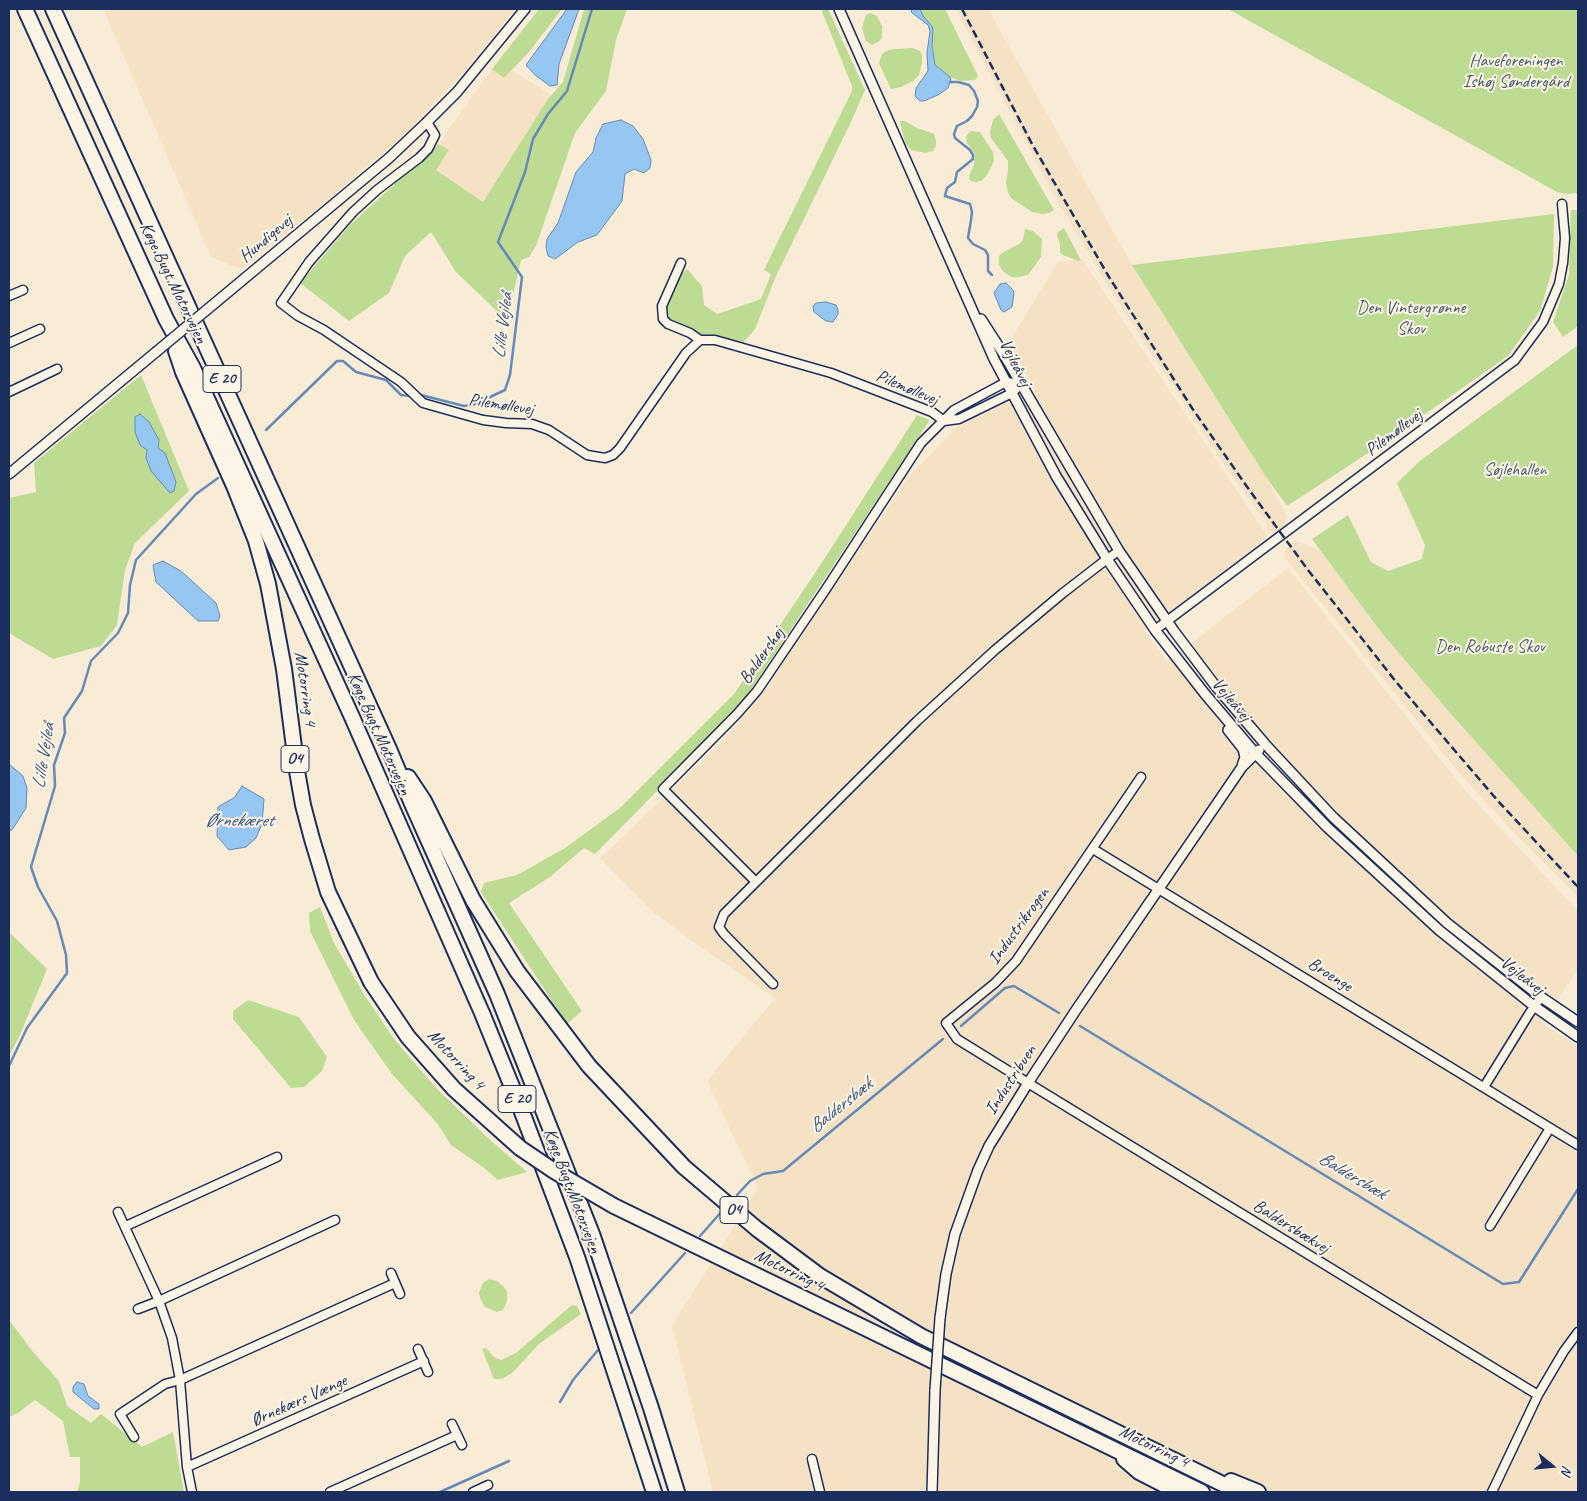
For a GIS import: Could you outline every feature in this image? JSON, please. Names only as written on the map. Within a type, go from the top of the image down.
[{"type":"highway","name":"Køge Bugt Motorvejen","points":[[25,9],[166,319],[193,368],[352,717],[486,1022],[577,1257],[654,1492]]},
{"type":"highway","name":"Køge Bugt Motorvejen","points":[[53,9],[389,749],[497,994],[592,1234],[651,1408],[677,1492]]},
{"type":"highway","name":"Motorring 4","points":[[166,319],[183,372],[234,486],[256,541],[276,621],[303,805],[328,892],[371,982],[408,1037],[454,1089],[520,1148],[554,1171],[614,1206],[1202,1492]]},
{"type":"highway","name":"Motorring 4","points":[[389,749],[424,802],[473,900],[517,971],[589,1066],[684,1168],[757,1229],[820,1276],[921,1336],[1239,1492]]},
{"type":"highway","name":"O4","points":[[1110,1447],[1139,1472],[1178,1492]]},
{"type":"highway","name":"O4","points":[[1218,1482],[1232,1481],[1258,1492]]},
{"type":"street","name":"Hundigevej","points":[[9,474],[389,158],[457,92],[525,9]]},
{"type":"street","name":"Vejleåvej","points":[[839,9],[1006,382],[1056,476],[1107,559],[1155,630],[1204,694],[1256,753],[1327,827],[1439,930],[1534,1006],[1578,1037]]},
{"type":"street","name":"Pilemøllevej","points":[[427,122],[435,136],[428,149],[353,212],[309,262],[281,303],[298,316],[324,330],[409,389],[423,403],[484,420],[532,424],[549,430],[587,455],[605,458],[613,455],[620,448],[686,353],[700,340],[715,340],[831,373],[932,412],[944,421]]},
{"type":"street","name":"Pilemøllevej","points":[[1155,630],[1515,360],[1543,322],[1559,284],[1563,263],[1564,238],[1562,204]]},
{"type":"street","points":[[681,263],[662,306],[663,319],[668,324],[690,333],[700,340]]},
{"type":"street","points":[[9,296],[23,290]]},
{"type":"street","name":"Vejleåvej","points":[[966,296],[1003,353],[1118,552],[1214,684],[1265,744],[1333,817],[1391,872],[1447,923],[1541,997],[1578,1022]]},
{"type":"street","points":[[9,343],[40,329]]},
{"type":"street","points":[[9,392],[57,369]]},
{"type":"street","points":[[1006,382],[1020,384]]},
{"type":"street","name":"Baldershøj","points":[[756,882],[663,789],[757,691],[921,443],[954,410],[1006,382]]},
{"type":"street","name":"Baldershøj","points":[[944,421],[959,419],[1012,393],[1020,384]]},
{"type":"street","points":[[773,984],[724,934],[719,926],[724,914],[918,721],[995,650],[1118,552]]},
{"type":"street","points":[[1204,694],[1212,710],[1243,749],[1242,767]]},
{"type":"street","name":"Industribuen","points":[[932,1492],[935,1390],[940,1318],[946,1274],[955,1234],[989,1146],[1028,1083],[1242,767],[1265,744]]},
{"type":"street","name":"Industrikrogen","points":[[1028,1083],[957,1038],[946,1023],[995,983],[1016,961],[1142,777]]},
{"type":"street","points":[[1093,849],[1160,889]]},
{"type":"street","name":"Broenge","points":[[1160,889],[1578,1145]]},
{"type":"street","points":[[1484,1087],[1541,997]]},
{"type":"street","name":"Baldersbækvej","points":[[1028,1083],[1538,1395]]},
{"type":"street","points":[[1490,1226],[1550,1128]]},
{"type":"street","points":[[126,1226],[277,1157]]},
{"type":"street","points":[[118,1212],[159,1301],[172,1338],[180,1380],[187,1468],[192,1492]]},
{"type":"street","points":[[138,1309],[335,1220]]},
{"type":"street","points":[[391,1273],[400,1294]]},
{"type":"street","points":[[134,1437],[120,1414],[165,1384],[180,1380],[396,1283]]},
{"type":"street","points":[[1492,1492],[1538,1395],[1564,1351],[1578,1332]]},
{"type":"street","points":[[418,1350],[428,1372]]},
{"type":"street","name":"Ørnekærs Vænge","points":[[187,1468],[424,1361]]},
{"type":"street","points":[[452,1424],[462,1446]]},
{"type":"street","points":[[330,1492],[457,1435]]},
{"type":"street","points":[[812,1459],[820,1492]]},
{"type":"street","points":[[473,1492],[488,1485]]},
{"type":"shaded area","points":[[103,9],[515,9],[464,72],[405,134],[310,215],[240,269],[211,257]]},
{"type":"shaded area","points":[[956,9],[988,9],[1132,265],[1266,477],[1287,516],[1285,526],[1278,532],[1268,531],[1267,523],[1223,463],[1109,288],[1051,190]]},
{"type":"shaded area","points":[[492,69],[504,78],[511,70],[551,95],[483,202],[436,170],[449,150],[438,144]]},
{"type":"shaded area","points":[[1082,259],[1268,537],[1145,630],[1167,662],[1288,568],[1464,789],[1578,911],[1578,969],[1542,1023],[1578,1046],[1578,1492],[713,1492],[672,1326],[758,1188],[707,1081],[775,998],[654,913],[600,858],[722,742],[762,695],[908,477],[956,428],[1035,389],[1008,344],[1058,262]]},
{"type":"shaded area","points":[[1295,540],[1321,551],[1381,632],[1451,714],[1578,856],[1578,897],[1517,836],[1459,773],[1284,557],[1287,547]]},
{"type":"green space","points":[[539,9],[562,9],[529,52],[504,78],[492,69]]},
{"type":"green space","points":[[584,9],[627,9],[616,40],[606,91],[575,133],[536,246],[529,257],[521,260],[511,303],[501,315],[456,272],[431,232],[405,256],[389,293],[349,321],[300,283],[350,225],[438,144],[449,150],[436,170],[483,202],[548,99],[563,82]]},
{"type":"green space","points":[[821,9],[828,9],[865,90],[776,276],[755,329],[743,343],[697,334],[671,320],[665,310],[679,276],[687,269],[702,286],[704,305],[717,314],[761,299],[771,274],[764,270],[852,91],[852,86]]},
{"type":"green space","points":[[921,9],[945,9],[978,76],[975,80],[961,81],[950,77],[935,66],[932,42],[933,30],[932,26],[923,16]]},
{"type":"green space","name":"Haveforeningen Ishøj Søndergård","points":[[1228,9],[1578,9],[1578,193],[1566,194],[1557,192]]},
{"type":"green space","points":[[870,13],[877,16],[882,26],[882,38],[872,45],[866,41],[862,28],[866,15]]},
{"type":"green space","points":[[913,48],[920,51],[922,55],[919,75],[913,81],[901,87],[891,89],[879,63],[882,54],[888,50]]},
{"type":"green space","points":[[999,114],[1054,210],[1049,213],[1032,212],[1011,198],[1008,193],[1006,183],[1008,161],[991,138],[990,132],[993,120]]},
{"type":"green space","points":[[900,121],[905,121],[934,134],[936,146],[933,151],[925,153],[911,150],[905,143]]},
{"type":"green space","points":[[970,131],[980,132],[993,152],[994,161],[987,175],[981,181],[975,182],[970,180],[969,176],[974,165],[975,154],[967,143],[966,137]]},
{"type":"green space","points":[[1571,210],[1578,210],[1578,326],[1563,337],[1553,322],[1569,275]]},
{"type":"green space","name":"Den Vintergrønne Skov","points":[[1554,214],[1553,267],[1540,311],[1508,356],[1388,440],[1287,506],[1266,477],[1132,265]]},
{"type":"green space","points":[[1064,228],[1081,260],[1078,261],[1060,252],[1057,236],[1058,232]]},
{"type":"green space","points":[[1025,229],[1033,231],[1042,239],[1041,257],[1028,275],[1011,277],[999,265],[999,256],[1023,240]]},
{"type":"green space","name":"Den Robuste Skov","points":[[1578,345],[1578,856],[1451,714],[1381,632],[1312,539],[1348,515],[1371,562],[1388,571],[1422,559],[1425,545],[1397,483],[1421,460]]},
{"type":"green space","points":[[141,375],[189,491],[135,543],[125,570],[117,625],[101,646],[53,659],[9,633],[9,498],[36,492],[34,463]]},
{"type":"green space","points":[[917,415],[930,420],[748,694],[724,723],[595,854],[584,848],[550,877],[509,903],[582,1011],[567,1024],[481,892],[484,883],[517,875],[565,848],[620,808],[734,694]]},
{"type":"green space","points":[[320,907],[334,943],[365,996],[394,1039],[437,1089],[527,1172],[498,1180],[451,1145],[437,1123],[392,1074],[354,1020],[310,931],[309,913]]},
{"type":"green space","points":[[9,932],[47,969],[20,1035],[9,1056]]},
{"type":"green space","points":[[248,1000],[299,1017],[327,1057],[322,1071],[304,1087],[291,1088],[233,1019],[233,1011]]},
{"type":"green space","points":[[489,1279],[497,1281],[507,1292],[507,1301],[503,1310],[497,1312],[485,1307],[481,1300],[479,1293],[483,1283]]},
{"type":"green space","points":[[572,1305],[577,1306],[581,1314],[539,1344],[512,1373],[502,1379],[494,1379],[482,1349],[486,1348],[494,1357],[501,1360],[516,1353]]},
{"type":"green space","points":[[9,1320],[33,1352],[59,1381],[67,1406],[91,1423],[101,1414],[142,1447],[173,1432],[184,1492],[77,1492],[80,1482],[80,1457],[70,1457],[63,1421],[35,1400],[18,1413],[9,1417]]},
{"type":"water","points":[[567,9],[579,9],[559,64],[557,85],[550,86],[535,75],[526,65]]},
{"type":"water","points":[[912,9],[920,9],[923,16],[932,26],[932,46],[935,65],[950,77],[951,80],[948,88],[924,101],[920,101],[915,96],[916,88],[928,71],[927,53],[930,31],[928,25],[911,12]]},
{"type":"water","points":[[621,120],[633,126],[643,139],[651,160],[650,168],[644,173],[634,169],[625,174],[622,201],[597,235],[578,242],[555,259],[548,256],[547,239],[558,223],[576,172],[593,152],[596,138],[603,124]]},
{"type":"water","points":[[1006,283],[1013,290],[1014,294],[1012,307],[1004,312],[1001,310],[994,293],[1000,284]]},
{"type":"water","points":[[826,302],[836,305],[838,310],[838,314],[833,322],[826,321],[814,312],[813,306],[816,303]]},
{"type":"water","points":[[140,414],[149,422],[159,440],[158,448],[165,453],[176,482],[174,491],[170,493],[151,471],[146,458],[147,450],[140,445],[135,432],[135,417]]},
{"type":"water","points":[[163,561],[181,571],[216,603],[220,616],[218,621],[198,621],[156,582],[153,565]]},
{"type":"water","points":[[9,764],[23,776],[27,788],[26,808],[12,830],[9,830]]},
{"type":"water","name":"Ørnekæret","points":[[242,786],[264,799],[262,824],[256,838],[246,847],[229,850],[217,836],[218,807],[235,797]]},
{"type":"water","points":[[77,1382],[84,1384],[88,1396],[99,1404],[99,1409],[94,1409],[73,1392],[73,1387]]},
{"type":"waterway","name":"Lille Vejleå","points":[[417,394],[464,406],[475,404],[505,390],[510,375],[522,277],[498,242],[525,172],[533,139],[548,114],[567,91],[592,9]]},
{"type":"waterway","points":[[950,82],[969,85],[978,101],[972,116],[957,126],[954,134],[955,138],[970,150],[973,159],[957,172],[955,182],[947,188],[945,196],[970,204],[972,212],[968,238],[973,244],[985,250],[988,255],[988,271],[992,275]]},
{"type":"waterway","name":"Lille Vejleå","points":[[266,430],[337,361],[343,361],[356,372],[386,380],[401,395],[412,396]]},
{"type":"waterway","name":"Lille Vejleå","points":[[9,1066],[27,1028],[67,973],[66,955],[57,921],[38,887],[31,867],[55,786],[54,765],[65,733],[64,718],[82,691],[91,661],[118,633],[128,613],[130,585],[136,560],[196,494],[218,478]]},
{"type":"waterway","name":"Baldersbæk","points":[[961,1026],[1005,988],[1014,986],[1059,1013]]},
{"type":"waterway","name":"Baldersbæk","points":[[1080,1026],[1503,1284],[1519,1282],[1578,1189]]},
{"type":"waterway","name":"Baldersbæk","points":[[737,1195],[750,1181],[763,1174],[783,1171],[943,1039]]},
{"type":"waterway","name":"Baldersbæk","points":[[700,1236],[723,1210]]},
{"type":"waterway","name":"Baldersbæk","points":[[631,1313],[685,1253]]},
{"type":"waterway","name":"Baldersbæk","points":[[560,1402],[573,1380],[598,1350]]},
{"type":"waterway","name":"Baldersbæk","points":[[440,1492],[509,1461]]},
{"type":"railway","points":[[962,9],[1032,144],[1109,277],[1192,408],[1250,491],[1308,570],[1397,683],[1498,801],[1578,887]]},
{"type":"park label","name":"Søjlehallen","points":[[1515,470]]}]
